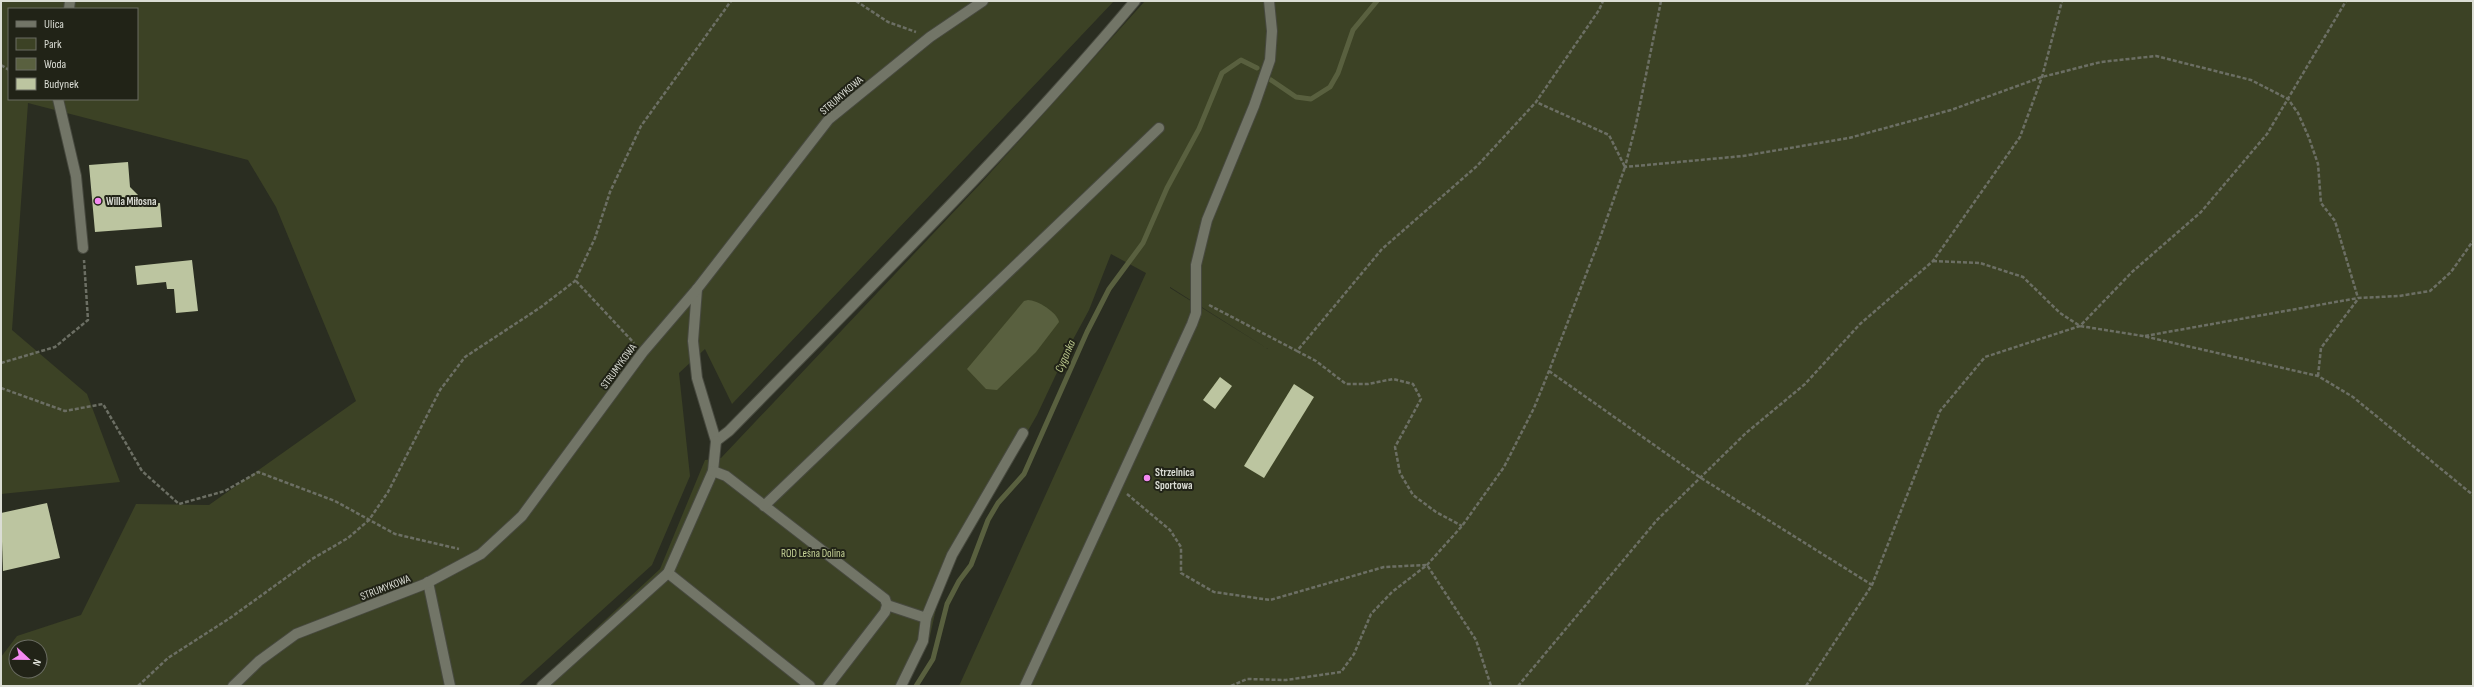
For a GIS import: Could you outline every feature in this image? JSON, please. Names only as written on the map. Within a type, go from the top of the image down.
[{"type":"street","name":"STRUMYKOWA","points":[[233,686],[258,661],[296,634],[428,582],[481,554],[522,516],[643,352],[697,289],[829,119],[930,37],[983,1]]},
{"type":"street","points":[[716,441],[734,426],[964,190],[1090,55],[1135,1]]},
{"type":"street","points":[[1026,686],[1192,324],[1196,298],[1196,265],[1207,220],[1254,106],[1270,60],[1272,31],[1269,1]]},
{"type":"street","points":[[58,100],[76,176],[83,248]]},
{"type":"street","points":[[764,506],[1159,128]]},
{"type":"street","points":[[542,686],[668,573],[713,471],[716,441],[698,378],[693,341],[697,289]]},
{"type":"street","points":[[901,686],[923,641],[926,618],[952,555],[1023,433]]},
{"type":"street","points":[[713,471],[726,476],[885,599],[887,605],[885,612],[828,686]]},
{"type":"street","points":[[668,573],[810,686]]},
{"type":"street","points":[[428,582],[450,686]]},
{"type":"street","points":[[887,605],[926,618]]},
{"type":"path","points":[[138,686],[168,658],[230,618],[312,559],[348,538],[369,520],[388,492],[440,390],[465,357],[541,307],[575,281],[595,238],[610,192],[641,126],[731,1]]},
{"type":"path","points":[[856,1],[888,22],[930,37]]},
{"type":"path","points":[[1297,351],[1382,249],[1476,166],[1536,102],[1599,10],[1603,1]]},
{"type":"path","points":[[1231,686],[1247,679],[1286,680],[1341,672],[1354,654],[1371,614],[1392,592],[1427,565],[1462,526],[1504,467],[1534,408],[1549,371],[1600,238],[1625,167],[1636,124],[1661,1]]},
{"type":"path","points":[[1518,686],[1657,520],[1746,433],[1805,384],[1860,324],[1933,261],[2020,137],[2042,77],[2062,1]]},
{"type":"path","points":[[1806,686],[1872,585],[1940,411],[1985,357],[2080,326],[2132,272],[2200,212],[2267,134],[2346,1]]},
{"type":"path","points":[[1625,167],[1743,156],[1849,138],[1952,110],[2042,77],[2101,62],[2156,56],[2251,80],[2288,99],[2298,113],[2311,144],[2318,164],[2322,203],[2335,221],[2358,298]]},
{"type":"path","points":[[1536,102],[1609,135],[1625,167]]},
{"type":"path","points":[[2143,336],[2358,298],[2399,296],[2430,291],[2451,272],[2473,241]]},
{"type":"path","points":[[1,363],[55,347],[88,320],[83,248]]},
{"type":"path","points":[[1933,261],[1980,263],[2023,277],[2060,313],[2080,326],[2143,336],[2318,376],[2353,397],[2473,495]]},
{"type":"path","points":[[575,281],[643,352]]},
{"type":"path","points":[[1196,298],[1316,361],[1346,384],[1368,384],[1393,379],[1413,384],[1421,399],[1395,447],[1400,473],[1413,495],[1436,512],[1462,526]]},
{"type":"path","points":[[2318,376],[2321,348],[2358,298]]},
{"type":"path","points":[[1549,371],[1701,478],[1872,585]]},
{"type":"path","points":[[1,388],[65,411],[103,404],[142,470],[179,504],[225,491],[258,472],[335,501],[395,534],[481,554]]},
{"type":"path","points":[[1117,486],[1170,530],[1181,547],[1181,572],[1214,592],[1270,600],[1384,567],[1427,565]]},
{"type":"path","points":[[1427,565],[1476,640],[1491,686]]},
{"type":"green space","points":[[1,1],[1114,1],[732,404],[705,349],[679,373],[690,476],[652,565],[518,686],[1,686],[1,657],[8,648],[8,679],[48,679],[48,639],[15,639],[17,636],[81,615],[136,504],[209,505],[356,401],[276,207],[248,160],[28,103],[12,330],[87,394],[120,482],[1,494]]},
{"type":"green space","name":"ROD Leśna Dolina","points":[[1145,1],[2473,1],[2473,686],[959,686],[1146,273],[1111,254],[1089,310],[1069,347],[1037,415],[954,559],[939,595],[930,636],[905,686],[534,686],[660,569],[705,460],[721,458],[982,182]],"holes":[[[1170,287],[1268,349],[1170,288]]]},
{"type":"water","points":[[1028,300],[1046,307],[1055,314],[1059,322],[1036,352],[997,390],[986,389],[967,369],[1024,301]]},
{"type":"building","points":[[128,162],[130,187],[138,195],[139,204],[160,203],[162,227],[95,232],[89,165]]},
{"type":"building","points":[[192,260],[198,311],[176,313],[174,289],[167,289],[166,282],[137,285],[135,266]]},
{"type":"building","points":[[1220,377],[1232,386],[1215,409],[1203,400]]},
{"type":"building","points":[[1294,384],[1314,397],[1264,478],[1244,466]]},
{"type":"building","points":[[47,503],[60,558],[3,571],[1,513]]},
{"type":"waterway","points":[[1271,80],[1296,97],[1311,99],[1330,87],[1338,73],[1353,30],[1377,1]]},
{"type":"waterway","name":"Cyganka","points":[[916,686],[933,659],[947,604],[959,581],[971,565],[988,520],[998,503],[1024,474],[1087,332],[1109,289],[1143,243],[1167,188],[1199,129],[1222,73],[1241,60],[1257,68]]},
{"type":"place","name":"Willa Miłosna","points":[[98,201]]},
{"type":"place","name":"Strzelnica Sportowa","points":[[1147,478]]}]
